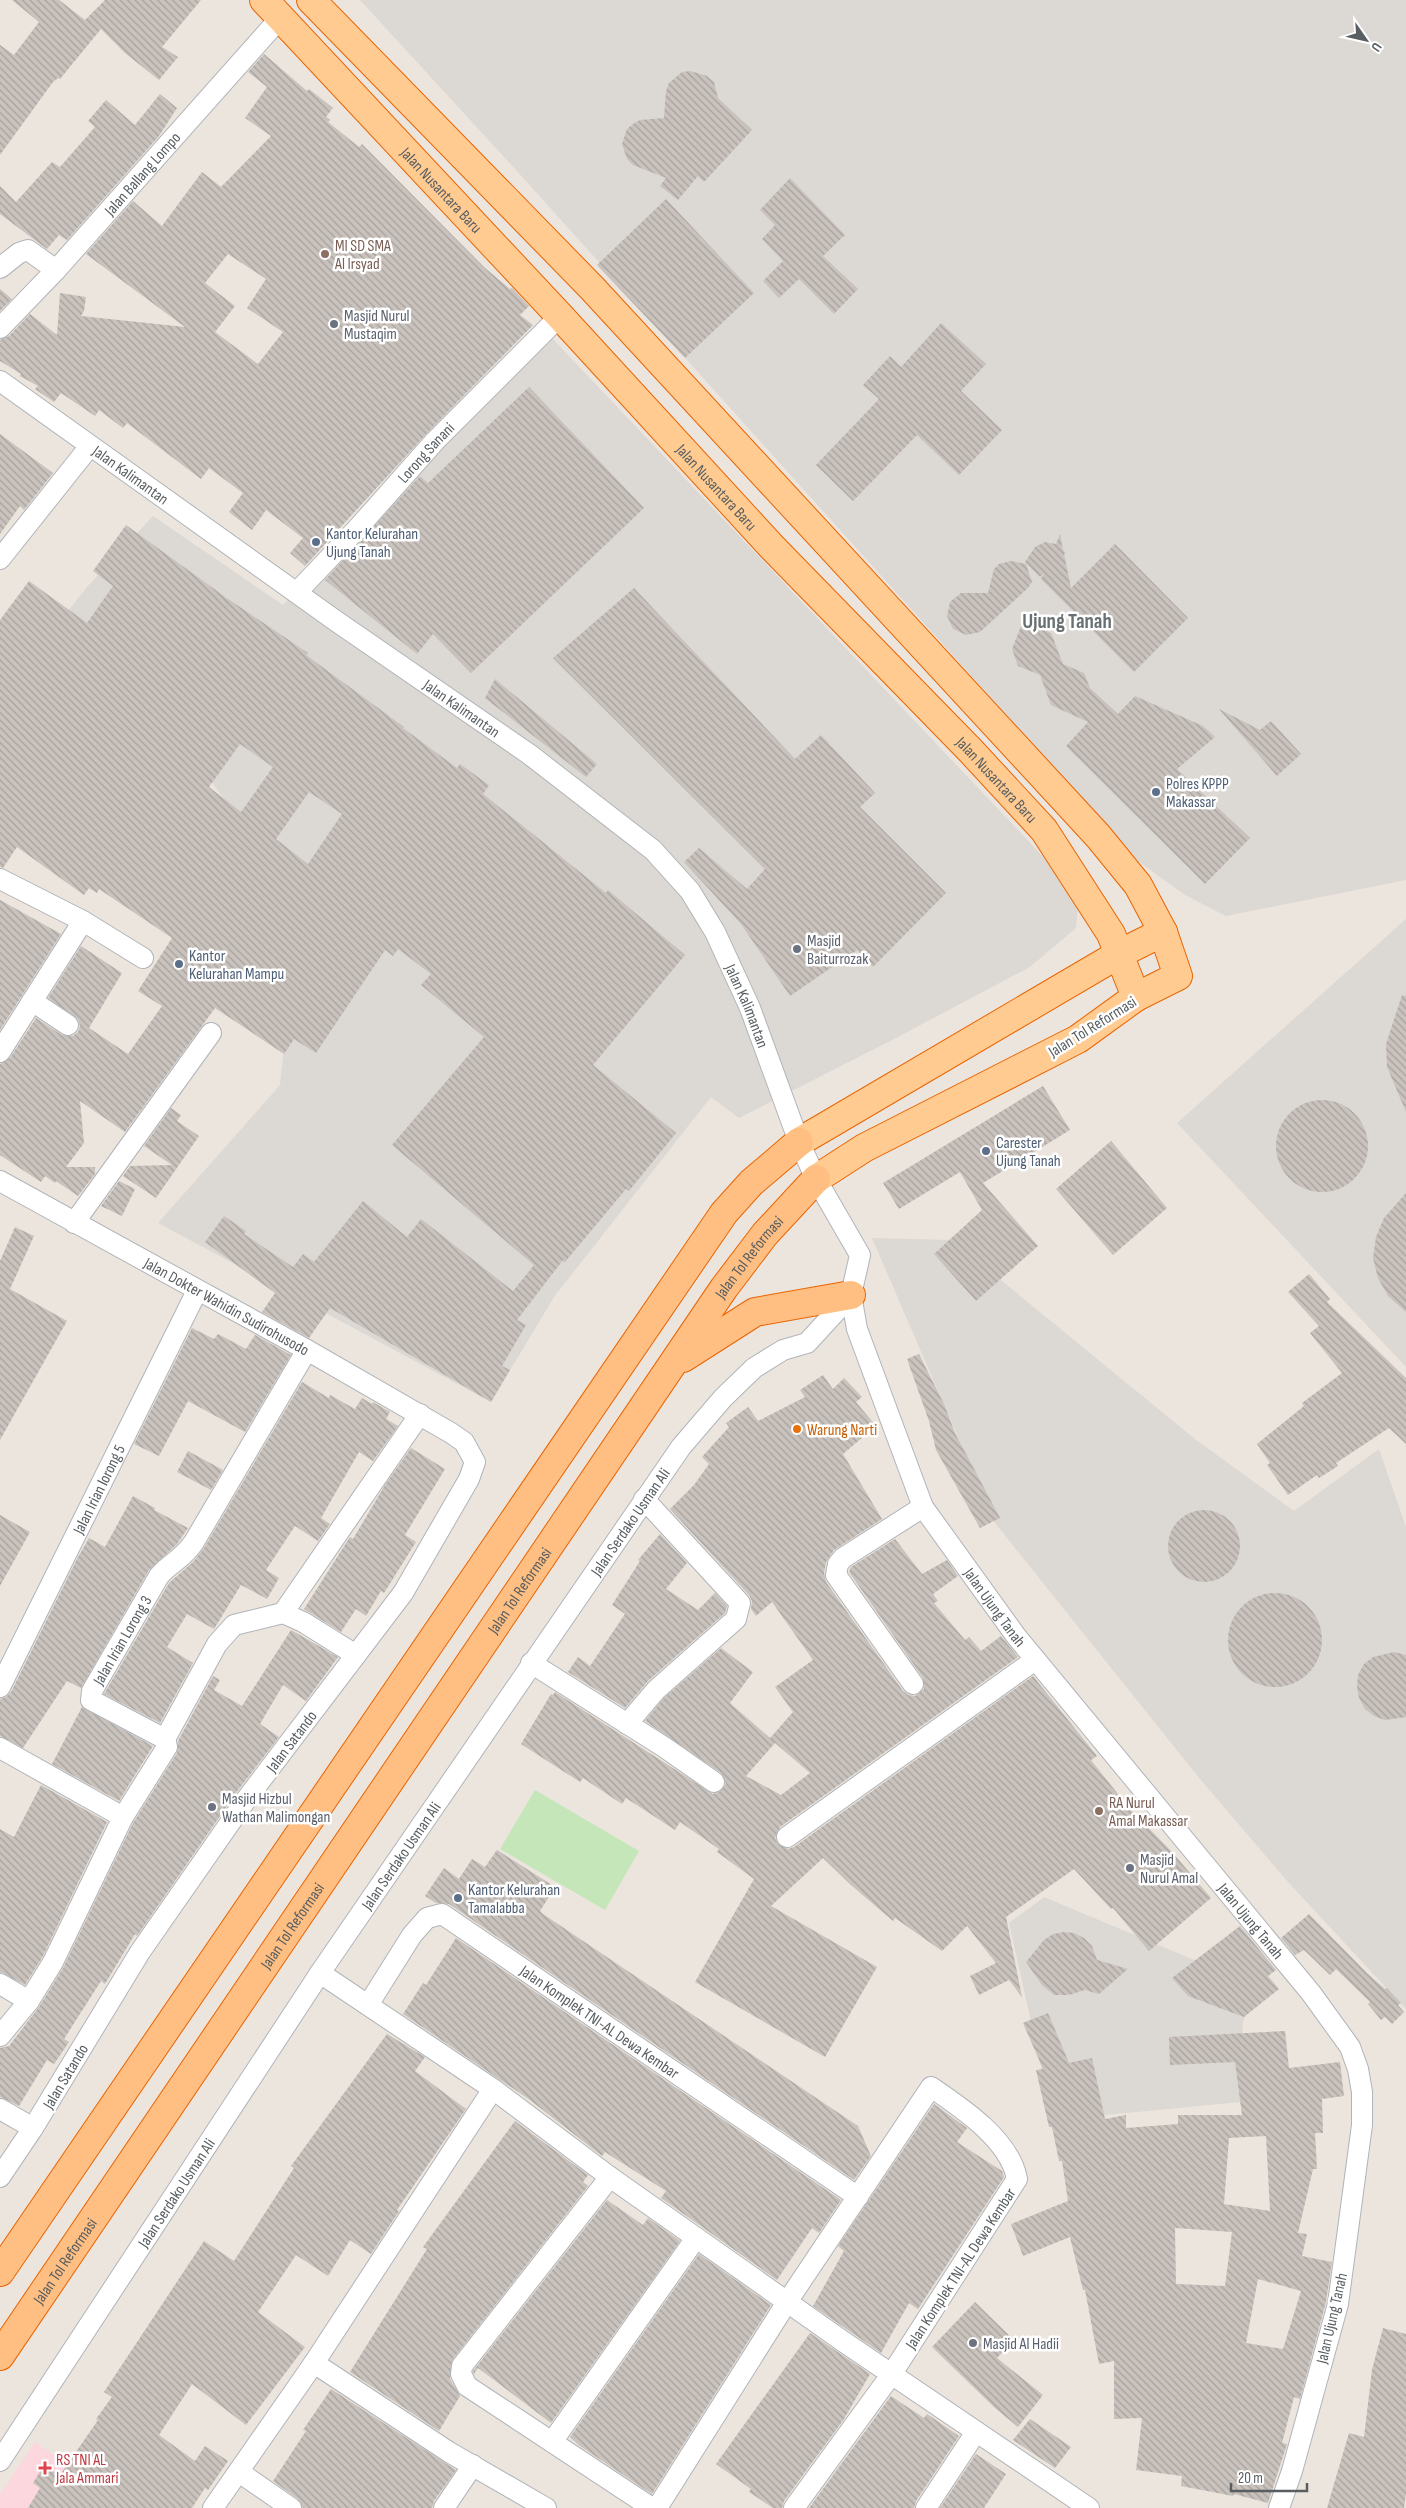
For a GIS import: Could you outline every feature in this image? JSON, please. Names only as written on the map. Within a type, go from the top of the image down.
[{"type":"highway","points":[[0,2272],[724,1213],[751,1183],[799,1142],[1119,954],[1163,932],[1138,886],[1098,836],[592,288],[311,0]]},
{"type":"highway","name":"Jalan Nusantara Baru","points":[[272,8],[803,578],[970,750],[1044,830],[1100,916],[1119,954],[1136,997]]},
{"type":"highway","points":[[803,578],[834,550]]},
{"type":"highway","name":"Jalan Tol Reformasi","points":[[0,2356],[672,1364],[765,1234],[816,1179],[864,1148],[1078,1039],[1136,997],[1178,976],[1163,932]]},
{"type":"highway","points":[[672,1364],[755,1312],[851,1295]]},
{"type":"street","name":"Jalan Ballang Lompo","points":[[0,328],[56,270],[272,8]]},
{"type":"street","points":[[0,268],[19,253],[28,250],[56,270]]},
{"type":"street","name":"Lorong Sanani","points":[[297,592],[356,530],[435,441],[560,316]]},
{"type":"street","name":"Jalan Kalimantan","points":[[0,381],[529,754],[659,857],[690,891],[715,932],[750,1008],[799,1142],[816,1179],[860,1254],[851,1295]]},
{"type":"street","points":[[0,559],[90,446]]},
{"type":"street","points":[[0,879],[83,921],[142,958]]},
{"type":"street","points":[[0,1052],[83,921]]},
{"type":"street","points":[[32,1000],[68,1025]]},
{"type":"street","points":[[74,1223],[212,1033]]},
{"type":"street","name":"Jalan Dokter Wahidin Sudirohusodo","points":[[0,1181],[307,1350],[451,1432]]},
{"type":"street","name":"Jalan Irian lorong 5","points":[[0,1687],[197,1291]]},
{"type":"street","name":"Jalan Serdako Usman Ali","points":[[0,2461],[320,1972],[681,1447],[723,1398],[754,1368],[783,1350],[807,1343],[851,1295]]},
{"type":"street","name":"Jalan Ujung Tanah","points":[[851,1295],[857,1329],[923,1507],[1035,1660],[1311,1993],[1350,2047],[1358,2069],[1362,2092],[1362,2125],[1338,2304],[1292,2471],[1279,2508]]},
{"type":"street","name":"Jalan Irian Lorong 3","points":[[165,1739],[90,1700],[92,1691],[159,1576],[168,1566],[185,1555],[194,1542],[307,1350]]},
{"type":"street","points":[[283,1613],[420,1414]]},
{"type":"street","name":"Jalan Satando","points":[[0,2177],[33,2128],[140,1952],[248,1797],[403,1594],[469,1479],[475,1462],[464,1442],[451,1432]]},
{"type":"street","points":[[627,1724],[656,1690],[736,1619],[741,1607],[740,1603],[644,1499]]},
{"type":"street","points":[[913,1684],[836,1575],[838,1564],[843,1558],[923,1507]]},
{"type":"street","points":[[0,2036],[29,2001],[53,1962],[123,1817],[167,1747],[165,1739],[217,1644],[228,1630],[242,1622],[283,1613],[303,1622],[356,1655]]},
{"type":"street","points":[[787,1837],[1035,1660]]},
{"type":"street","points":[[531,1663],[714,1782]]},
{"type":"street","points":[[0,1748],[123,1817]]},
{"type":"street","name":"Jalan Komplek TNI-AL Dewa Kembar","points":[[368,2005],[412,1935],[427,1918],[442,1914],[455,1921],[858,2198]]},
{"type":"street","points":[[320,1972],[493,2090],[610,2177],[891,2375],[1089,2508]]},
{"type":"street","points":[[0,1984],[29,2001]]},
{"type":"street","name":"Jalan Komplek TNI-AL Dewa Kembar","points":[[657,2508],[787,2302],[931,2088],[989,2131],[1015,2167],[1017,2179],[891,2375],[794,2508]]},
{"type":"street","points":[[213,2508],[314,2362],[493,2090]]},
{"type":"street","points":[[0,2109],[33,2128]]},
{"type":"street","points":[[610,2177],[462,2366],[461,2374],[467,2386],[652,2508]]},
{"type":"street","points":[[552,2442],[696,2238]]},
{"type":"street","points":[[314,2362],[473,2465],[546,2508]]},
{"type":"street","points":[[926,2508],[976,2432]]},
{"type":"street","points":[[444,2508],[473,2465]]},
{"type":"street","points":[[239,2472],[291,2508]]},
{"type":"shaded area","points":[[360,0],[1406,0],[1406,880],[1226,916],[1185,895],[1138,861],[516,170]]},
{"type":"shaded area","points":[[550,336],[1070,885],[1078,907],[1076,928],[1030,967],[894,1039],[739,1118],[711,1097],[554,1297],[491,1402],[158,1223],[280,1085],[284,1045],[226,802],[202,768],[0,696],[87,587],[153,516],[283,605],[358,521]]},
{"type":"shaded area","points":[[1406,919],[1406,1367],[1177,1123]]},
{"type":"shaded area","points":[[872,1238],[952,1240],[1195,1439],[1294,1511],[1379,1449],[1406,1527],[1406,2009],[1288,1882],[1200,1779],[995,1523]]},
{"type":"shaded area","points":[[1044,1897],[1230,1975],[1250,2003],[1243,2022],[1241,2048],[1283,2098],[1053,2120],[1009,1923]]},
{"type":"shaded area","name":"RS TNI AL Jala Ammari","points":[[35,2442],[123,2503],[120,2508],[0,2508],[0,2495]]},
{"type":"green space","points":[[535,1790],[639,1851],[605,1910],[500,1849]]},
{"type":"building","points":[[12,0],[59,0],[85,20],[105,0],[201,0],[162,47],[178,57],[159,80],[125,53],[101,29],[60,79],[58,78],[53,82],[0,155],[0,45],[14,55],[39,22]]},
{"type":"building","points":[[264,54],[307,91],[309,89],[333,108],[326,117],[330,120],[328,122],[359,147],[362,144],[485,268],[510,289],[512,288],[529,306],[520,315],[533,325],[427,433],[305,566],[290,553],[303,538],[266,510],[252,530],[229,512],[243,493],[209,468],[201,479],[127,423],[123,428],[99,410],[95,416],[61,393],[54,402],[35,389],[38,386],[20,376],[21,374],[0,361],[0,340],[9,336],[30,314],[57,335],[60,293],[86,297],[84,311],[81,316],[185,327],[86,254],[133,201],[162,226],[202,172],[221,187],[271,136],[245,118],[267,87],[248,72]],"holes":[[[228,254],[266,279],[247,308],[283,332],[258,364],[215,332],[235,306],[205,283]]]},
{"type":"building","points":[[690,71],[707,76],[714,82],[718,98],[752,130],[704,182],[698,176],[678,200],[660,186],[666,178],[633,165],[627,159],[622,144],[627,129],[633,124],[640,120],[664,118],[666,91],[669,83],[682,72]]},
{"type":"building","points":[[160,94],[177,108],[159,136],[67,240],[59,235],[47,249],[0,214],[0,186],[16,202],[52,162],[60,167],[95,127],[88,121],[106,100],[135,125]]},
{"type":"building","points":[[790,178],[845,235],[823,256],[858,289],[834,314],[799,279],[779,298],[763,281],[783,261],[762,239],[775,225],[760,210]]},
{"type":"building","points":[[666,199],[754,293],[685,358],[597,265]]},
{"type":"building","points":[[0,289],[12,299],[0,311]]},
{"type":"building","points":[[941,323],[986,364],[961,391],[1002,430],[959,475],[917,435],[853,501],[816,465],[879,399],[863,385],[890,356],[901,367]]},
{"type":"building","points":[[529,387],[644,508],[471,673],[433,634],[417,654],[325,580],[420,476],[428,483]]},
{"type":"building","points":[[0,434],[53,473],[24,510],[20,506],[0,534]]},
{"type":"building","points":[[126,525],[228,599],[308,653],[306,655],[457,768],[460,764],[489,785],[483,794],[606,893],[608,890],[685,955],[593,1065],[676,1133],[629,1191],[626,1189],[565,1262],[563,1260],[517,1320],[526,1325],[502,1366],[510,1370],[491,1402],[330,1308],[309,1338],[262,1312],[275,1293],[205,1242],[224,1216],[246,1231],[244,1234],[293,1267],[303,1254],[314,1262],[363,1201],[407,1237],[421,1219],[513,1291],[534,1265],[392,1145],[484,1037],[421,985],[431,974],[398,949],[393,956],[385,950],[316,1053],[294,1039],[284,1054],[215,1008],[125,1132],[80,1101],[84,1143],[66,1167],[95,1167],[95,1174],[78,1196],[45,1176],[41,1182],[0,1155],[0,1064],[10,1058],[36,1018],[62,1035],[73,1036],[78,1032],[80,1026],[78,1019],[48,998],[81,946],[122,973],[89,1028],[128,1054],[162,1006],[138,991],[172,938],[99,889],[97,893],[89,888],[84,895],[17,847],[3,868],[0,867],[0,620],[29,581],[87,623],[113,586],[93,571]],"holes":[[[240,744],[273,767],[241,812],[209,787]],[[309,792],[342,814],[308,864],[276,839]]]},
{"type":"building","points":[[1060,534],[1063,550],[1066,553],[1064,554],[1071,588],[1115,544],[1188,618],[1134,672],[1041,579],[1044,573],[1040,577],[1025,562],[1035,547],[1045,542],[1056,544]]},
{"type":"building","points":[[1011,561],[1026,564],[1032,582],[1028,588],[980,632],[966,635],[953,629],[947,616],[950,602],[961,593],[988,593],[994,569],[999,564]]},
{"type":"building","points":[[634,588],[795,759],[821,735],[875,793],[860,807],[946,893],[873,967],[857,950],[790,996],[741,924],[684,862],[699,848],[747,889],[765,869],[553,658]]},
{"type":"building","name":"Polres KPPP Makassar","points":[[1023,621],[1051,633],[1063,664],[1084,673],[1090,688],[1118,714],[1135,696],[1203,726],[1215,737],[1177,769],[1250,838],[1205,884],[1066,746],[1088,722],[1051,705],[1040,675],[1018,666],[1012,649]]},
{"type":"building","points":[[495,679],[597,764],[586,777],[485,698]]},
{"type":"building","points":[[1219,709],[1260,730],[1271,721],[1301,754],[1277,776]]},
{"type":"building","points":[[0,900],[61,934],[0,1030]]},
{"type":"building","points":[[1402,995],[1406,996],[1406,1112],[1387,1067],[1386,1044]]},
{"type":"building","points":[[1043,1086],[1070,1130],[983,1183],[1038,1246],[976,1301],[934,1254],[982,1210],[960,1172],[899,1209],[883,1183]]},
{"type":"building","points":[[1313,1100],[1331,1100],[1348,1107],[1361,1120],[1368,1137],[1368,1155],[1361,1172],[1348,1185],[1331,1192],[1313,1192],[1296,1185],[1283,1172],[1276,1155],[1276,1137],[1283,1120],[1296,1107]]},
{"type":"building","points":[[171,1108],[181,1115],[177,1121],[199,1136],[156,1198],[123,1176],[130,1166],[172,1165],[144,1146]]},
{"type":"building","points":[[1111,1141],[1167,1208],[1113,1255],[1056,1189]]},
{"type":"building","points":[[119,1181],[135,1189],[122,1216],[101,1206]]},
{"type":"building","points":[[1406,1193],[1406,1312],[1388,1296],[1378,1278],[1373,1258],[1376,1237],[1384,1218]]},
{"type":"building","points":[[15,1227],[34,1236],[10,1289],[67,1321],[0,1440],[0,1261]]},
{"type":"building","points":[[1309,1274],[1330,1299],[1327,1302],[1406,1378],[1406,1444],[1389,1428],[1336,1463],[1338,1466],[1319,1478],[1317,1475],[1288,1495],[1267,1465],[1270,1463],[1257,1444],[1304,1406],[1302,1403],[1342,1373],[1310,1333],[1319,1326],[1288,1292]]},
{"type":"building","points":[[192,1328],[214,1339],[218,1334],[246,1349],[255,1335],[291,1355],[245,1432],[188,1401],[159,1456],[134,1444]]},
{"type":"building","points":[[919,1354],[944,1404],[955,1433],[1000,1518],[980,1528],[936,1450],[929,1421],[907,1359]]},
{"type":"building","points":[[823,1375],[833,1389],[844,1378],[862,1397],[856,1402],[876,1426],[843,1454],[882,1519],[834,1550],[826,1562],[824,1573],[826,1582],[903,1691],[908,1695],[915,1696],[924,1689],[923,1678],[849,1572],[851,1567],[895,1539],[922,1574],[947,1560],[958,1576],[933,1594],[938,1601],[934,1603],[965,1640],[969,1637],[981,1651],[1001,1636],[1018,1657],[780,1827],[775,1838],[778,1844],[788,1849],[794,1847],[1033,1676],[1097,1756],[1091,1760],[1129,1808],[1173,1853],[1211,1898],[1149,1951],[1113,1908],[1111,1909],[1074,1869],[1006,1917],[1022,1997],[1009,1980],[979,1995],[970,1976],[996,1963],[967,1926],[942,1951],[895,1918],[893,1921],[823,1858],[771,1906],[877,1967],[825,2057],[695,1982],[754,1879],[717,1852],[719,1849],[680,1822],[675,1830],[626,1798],[622,1804],[583,1778],[580,1782],[521,1744],[551,1694],[553,1695],[555,1692],[713,1794],[719,1792],[726,1784],[721,1773],[645,1721],[664,1698],[721,1648],[753,1672],[730,1703],[770,1738],[793,1712],[775,1687],[813,1660],[772,1602],[756,1616],[751,1609],[752,1601],[749,1595],[670,1509],[694,1485],[709,1464],[702,1457],[729,1427],[726,1423],[748,1407],[758,1421],[805,1397],[800,1390]],"holes":[[[775,1743],[810,1773],[781,1795],[746,1776]]]},
{"type":"building","points":[[302,1382],[329,1398],[330,1395],[355,1409],[362,1398],[372,1404],[373,1402],[390,1412],[386,1419],[398,1426],[373,1461],[359,1452],[321,1518],[330,1524],[318,1541],[295,1526],[266,1570],[279,1578],[267,1599],[241,1585],[214,1629],[187,1614],[167,1647],[193,1663],[160,1723],[104,1694],[169,1583],[194,1561],[204,1548]]},
{"type":"building","points":[[411,1448],[445,1469],[405,1535],[416,1542],[384,1593],[381,1591],[366,1616],[356,1609],[341,1632],[304,1609],[350,1537],[353,1539],[385,1485]]},
{"type":"building","points":[[188,1451],[223,1470],[211,1490],[177,1472]]},
{"type":"building","points":[[133,1496],[155,1508],[154,1510],[188,1528],[177,1544],[149,1570],[81,1688],[67,1681],[23,1748],[0,1736],[0,1699],[6,1697],[11,1692],[89,1538],[105,1547]]},
{"type":"building","points":[[1211,1510],[1230,1520],[1238,1532],[1240,1546],[1238,1560],[1230,1572],[1218,1580],[1197,1582],[1178,1572],[1170,1560],[1168,1539],[1178,1520],[1190,1512]]},
{"type":"building","points":[[0,1515],[30,1532],[0,1586]]},
{"type":"building","points":[[660,1534],[687,1563],[666,1589],[698,1610],[715,1593],[727,1606],[725,1613],[648,1681],[625,1708],[568,1672],[578,1657],[590,1666],[625,1614],[612,1605],[640,1561],[638,1560]]},
{"type":"building","points":[[1266,1593],[1284,1593],[1309,1606],[1319,1622],[1322,1640],[1319,1658],[1309,1674],[1284,1687],[1266,1687],[1241,1674],[1228,1649],[1228,1631],[1241,1606]]},
{"type":"building","points":[[291,1630],[338,1657],[306,1701],[283,1685],[260,1724],[279,1737],[238,1790],[137,1936],[135,1934],[105,1984],[101,1981],[64,2039],[69,2042],[54,2064],[47,2060],[19,2106],[0,2097],[0,2048],[9,2046],[39,2007],[63,1968],[133,1823],[177,1753],[178,1741],[213,1676],[220,1680],[214,1690],[242,1706]]},
{"type":"building","points":[[1394,1652],[1406,1655],[1406,1717],[1385,1720],[1374,1716],[1365,1709],[1359,1698],[1357,1687],[1358,1675],[1364,1664],[1373,1657]]},
{"type":"building","points":[[82,1707],[153,1746],[119,1801],[52,1764]]},
{"type":"building","points":[[41,1785],[107,1822],[43,1956],[25,1985],[0,1972],[0,1829],[14,1837]]},
{"type":"building","points":[[497,1850],[555,1887],[540,1911],[543,1914],[858,2126],[871,2156],[854,2180],[449,1904],[436,1903],[425,1896],[444,1868],[459,1879],[472,1859],[485,1867]]},
{"type":"building","points":[[1309,1914],[1368,1974],[1385,1989],[1387,1988],[1401,2003],[1398,2005],[1404,2012],[1392,2024],[1385,2017],[1381,2020],[1368,2004],[1370,2002],[1336,1969],[1330,1975],[1304,1950],[1295,1955],[1281,1938]]},
{"type":"building","points":[[1240,1926],[1276,1970],[1268,1976],[1279,1989],[1244,2017],[1188,1996],[1172,1978]]},
{"type":"building","points":[[1074,1933],[1084,1938],[1092,1946],[1097,1960],[1128,1969],[1099,1994],[1085,1990],[1069,1995],[1054,1995],[1042,1985],[1026,1962],[1044,1940],[1053,1934]]},
{"type":"building","points":[[456,1938],[841,2200],[819,2233],[812,2228],[777,2280],[661,2198],[666,2191],[605,2152],[602,2156],[530,2100],[403,2014],[423,1983],[426,1985]]},
{"type":"building","points":[[1048,2013],[1069,2063],[1092,2058],[1105,2119],[1126,2115],[1126,2128],[1178,2124],[1178,2115],[1242,2115],[1235,2062],[1170,2065],[1169,2037],[1285,2031],[1289,2068],[1340,2062],[1344,2096],[1322,2099],[1323,2133],[1315,2133],[1317,2169],[1313,2169],[1298,2233],[1307,2234],[1302,2256],[1332,2262],[1326,2302],[1300,2399],[1294,2397],[1282,2443],[1287,2444],[1268,2503],[1234,2494],[1233,2496],[1181,2486],[1182,2476],[1136,2470],[1142,2418],[1114,2419],[1114,2361],[1099,2364],[1085,2290],[1083,2290],[1070,2237],[1023,2256],[1011,2224],[1068,2201],[1062,2161],[1059,2161],[1052,2127],[1049,2127],[1036,2070],[1043,2069],[1023,2023]],"holes":[[[1266,2136],[1270,2211],[1224,2204],[1229,2138]],[[1175,2228],[1232,2232],[1225,2286],[1176,2284]],[[1258,2279],[1301,2291],[1283,2349],[1246,2343]]]},
{"type":"building","points":[[387,2034],[425,2057],[415,2071],[466,2109],[397,2210],[399,2211],[371,2254],[350,2240],[328,2276],[296,2255],[258,2312],[305,2347],[246,2425],[192,2384],[159,2435],[195,2461],[205,2446],[228,2461],[208,2490],[205,2488],[192,2508],[28,2508],[40,2488],[33,2483],[44,2465],[60,2475],[112,2397],[104,2392],[204,2241],[234,2261],[294,2168],[291,2166]]},
{"type":"building","points":[[934,2104],[967,2128],[957,2142],[1002,2171],[1004,2177],[918,2309],[909,2303],[881,2353],[813,2306],[844,2251],[838,2246]]},
{"type":"building","points":[[515,2121],[588,2175],[583,2182],[588,2186],[453,2359],[450,2379],[460,2396],[439,2431],[350,2372],[427,2249],[423,2247]]},
{"type":"building","points":[[607,2200],[643,2225],[648,2218],[680,2241],[551,2423],[478,2368],[474,2374],[473,2371]]},
{"type":"building","points":[[699,2254],[771,2305],[652,2494],[580,2446],[570,2437]]},
{"type":"building","points":[[975,2302],[1014,2340],[997,2358],[1043,2395],[1018,2427],[995,2408],[932,2347]]},
{"type":"building","points":[[1383,2328],[1406,2334],[1406,2494],[1404,2508],[1327,2508],[1349,2433],[1364,2437],[1372,2370]]},
{"type":"building","points":[[810,2333],[870,2374],[844,2419],[784,2501],[782,2508],[773,2508],[749,2492],[751,2489],[716,2464]]},
{"type":"building","points":[[331,2389],[456,2470],[434,2501],[432,2508],[303,2508],[298,2499],[273,2481],[306,2431],[303,2430]]},
{"type":"building","points":[[891,2396],[924,2418],[927,2414],[959,2436],[916,2501],[914,2508],[809,2508]]},
{"type":"building","points":[[1030,2419],[1071,2447],[1055,2468],[1013,2440]]},
{"type":"building","points":[[976,2454],[1006,2474],[984,2508],[940,2508]]},
{"type":"place","name":"MI SD SMA Al Irsyad","points":[[325,254]]},
{"type":"place","name":"Masjid Nurul Mustaqim","points":[[334,324]]},
{"type":"place","name":"Kantor Kelurahan Ujung Tanah","points":[[316,542]]},
{"type":"place","name":"Polres KPPP Makassar","points":[[1156,792]]},
{"type":"place","name":"Masjid Baiturrozak","points":[[797,949]]},
{"type":"place","name":"Kantor Kelurahan Mampu","points":[[179,964]]},
{"type":"place","name":"Carester Ujung Tanah","points":[[986,1151]]},
{"type":"place","name":"Warung Narti","points":[[797,1429]]},
{"type":"place","name":"Masjid Hizbul Wathan Malimongan","points":[[212,1807]]},
{"type":"place","name":"RA Nurul Amal Makassar","points":[[1099,1811]]},
{"type":"place","name":"Masjid Nurul Amal","points":[[1130,1868]]},
{"type":"place","name":"Kantor Kelurahan Tamalabba","points":[[458,1898]]},
{"type":"place","name":"Masjid Al Hadii","points":[[973,2343]]},
{"type":"place","name":"RS TNI AL Jala Ammari","points":[[45,2468]]},
{"type":"district","name":"Ujung Tanah","points":[[1067,621]]}]
